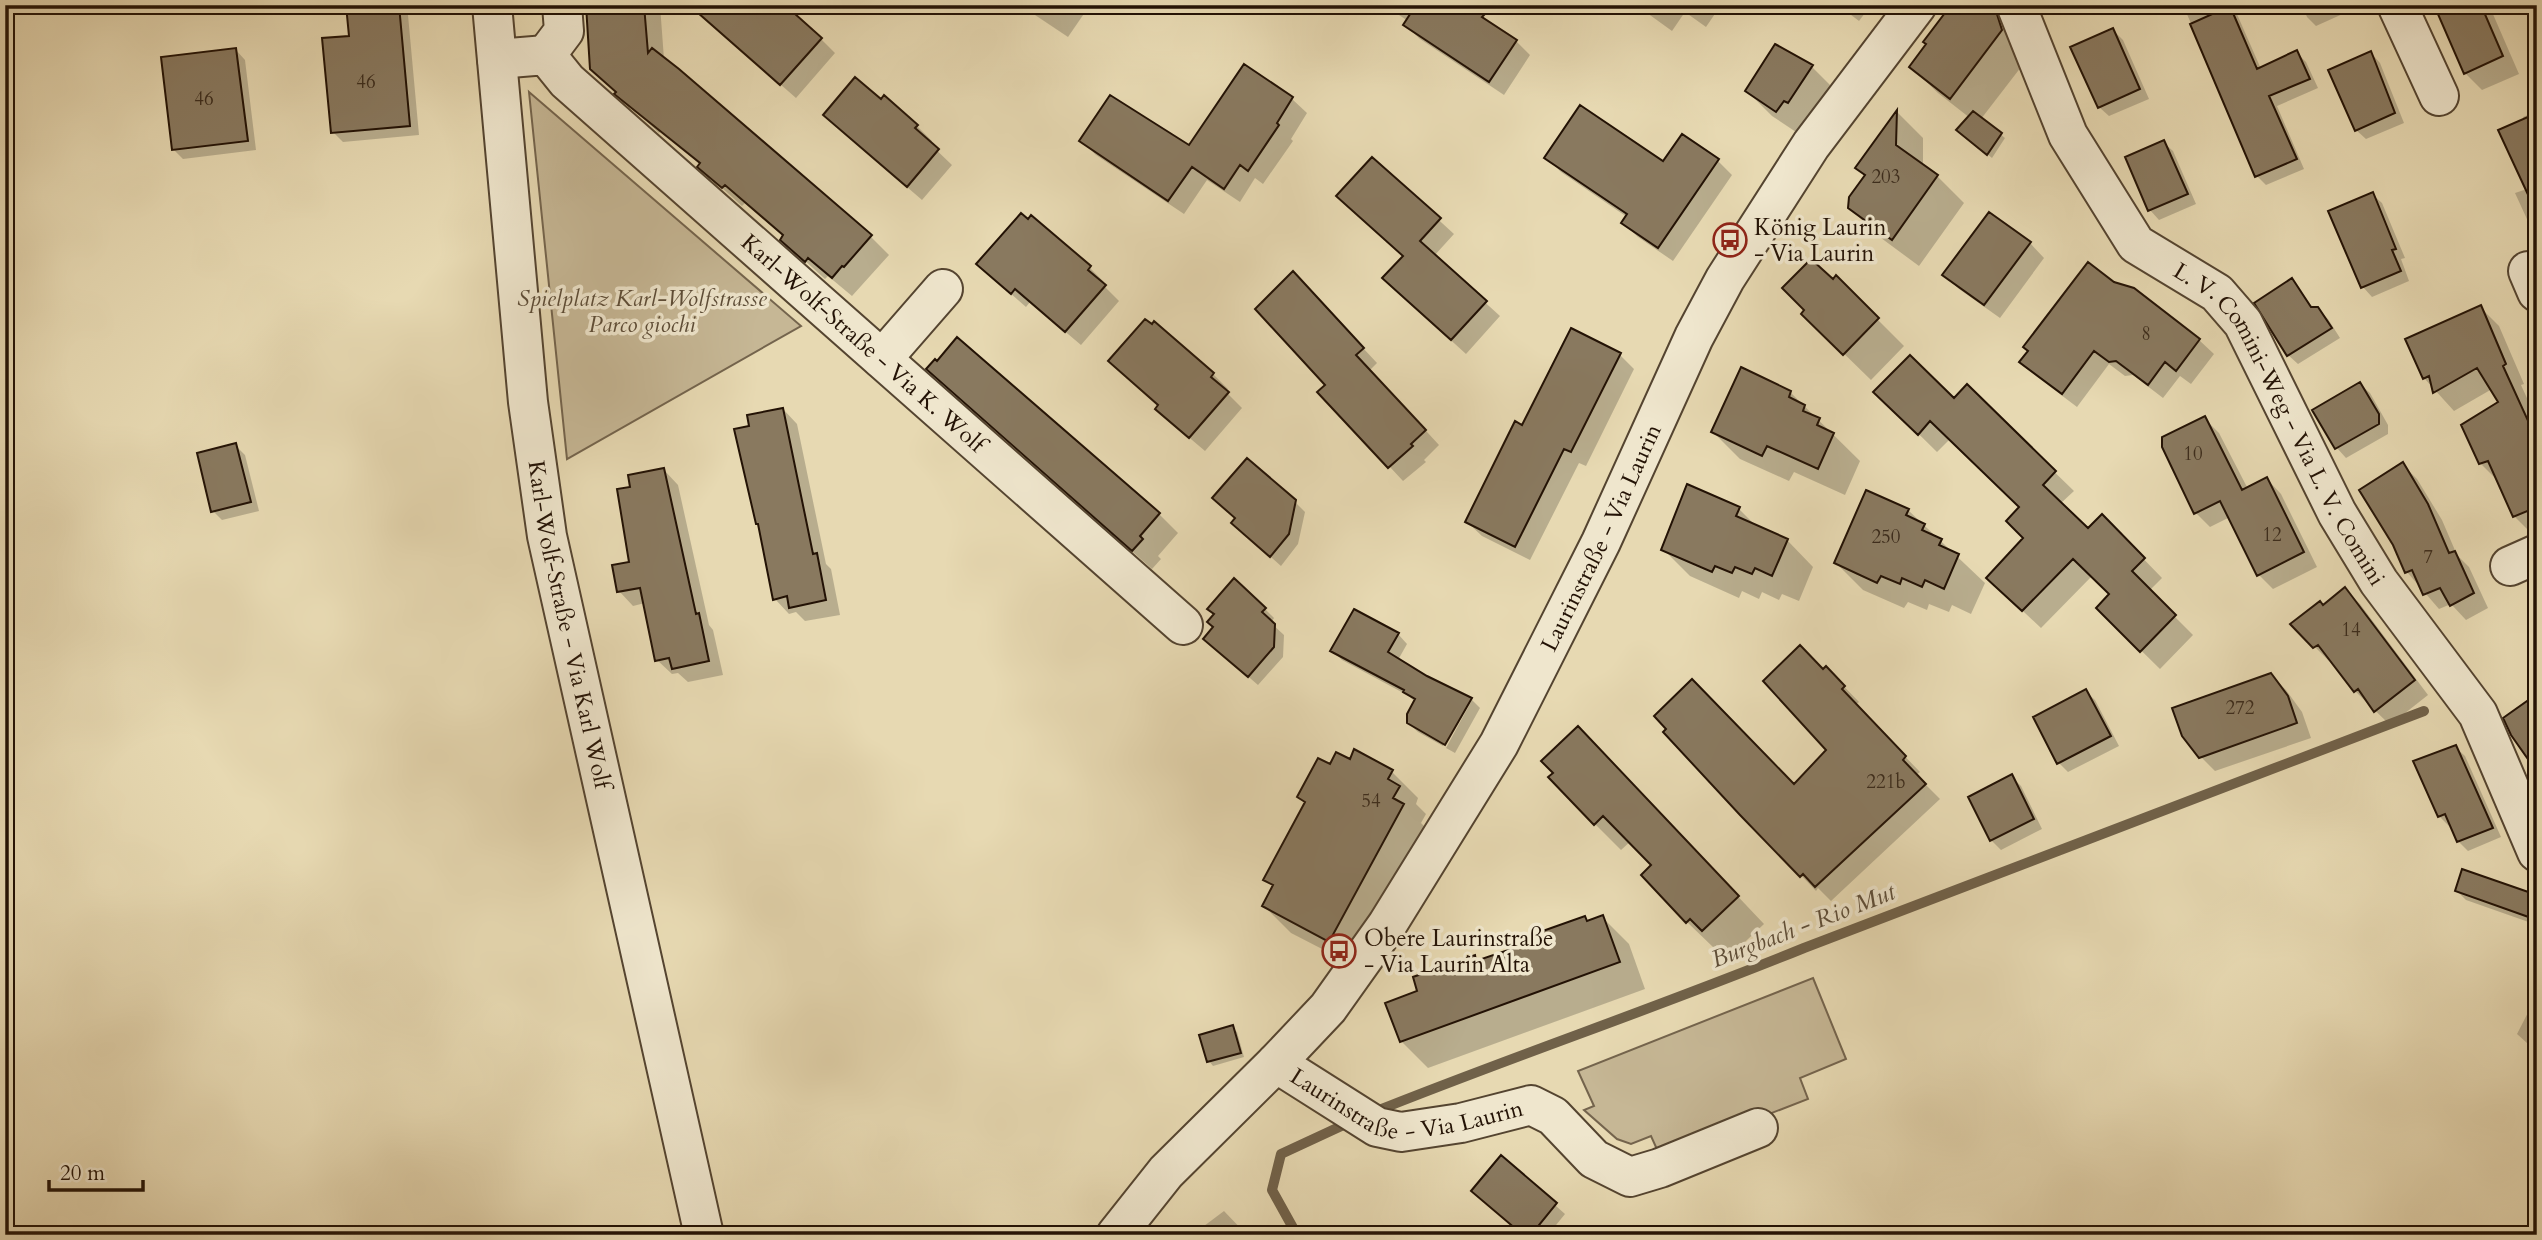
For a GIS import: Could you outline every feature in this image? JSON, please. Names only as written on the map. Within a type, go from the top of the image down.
[{"type":"street","name":"Karl-Wolf-Straße - Via Karl Wolf","points":[[492,5],[527,402],[547,536],[704,1235]]},
{"type":"street","points":[[497,60],[546,55],[564,31],[562,5]]},
{"type":"street","name":"Laurinstraße - Via Laurin","points":[[1116,1235],[1166,1172],[1328,1008],[1387,926],[1499,744],[1601,542],[1694,337],[1725,279],[1811,145],[1917,5]]},
{"type":"street","name":"L. V. Comini-Weg - Via L. V. Comini","points":[[2016,5],[2068,135],[2136,244],[2217,293],[2243,323],[2337,513],[2379,582],[2478,715],[2537,852]]},
{"type":"street","points":[[2397,5],[2438,96]]},
{"type":"street","name":"Karl-Wolf-Straße - Via K. Wolf","points":[[546,55],[567,81],[1183,625]]},
{"type":"street","points":[[882,359],[943,289]]},
{"type":"street","name":"Laurinstraße - Via Laurin","points":[[1276,1063],[1377,1126],[1401,1132],[1461,1123],[1531,1105],[1553,1116],[1594,1159],[1630,1177],[1660,1168],[1758,1128]]},
{"type":"green space","name":"Spielplatz Karl-Wolfstrasse Parco giochi","points":[[529,92],[801,326],[567,459]]},
{"type":"green space","points":[[1813,978],[1846,1059],[1800,1078],[1808,1099],[1660,1156],[1651,1136],[1631,1144],[1617,1139],[1584,1110],[1594,1106],[1578,1071]]},
{"type":"building","points":[[346,5],[399,5],[410,126],[331,133],[322,38],[349,36]]},
{"type":"building","points":[[586,5],[644,5],[648,53],[652,48],[679,69],[872,235],[844,267],[832,278],[808,258],[805,262],[780,240],[783,235],[725,185],[722,188],[697,167],[700,163],[614,94],[616,92],[590,69]]},
{"type":"building","points":[[689,5],[785,5],[822,38],[780,85]]},
{"type":"building","points":[[1416,5],[1468,5],[1517,40],[1489,82],[1403,25]]},
{"type":"building","points":[[1951,5],[1991,5],[1995,8],[2002,30],[1950,99],[1909,67],[1926,44],[1923,42]]},
{"type":"building","points":[[2434,5],[2481,5],[2503,56],[2464,74]]},
{"type":"building","points":[[2230,6],[2257,69],[2297,50],[2310,79],[2269,96],[2297,159],[2255,177],[2190,24]]},
{"type":"building","points":[[2113,28],[2140,89],[2098,108],[2070,47]]},
{"type":"building","points":[[1775,44],[1813,65],[1788,103],[1784,101],[1776,112],[1745,91]]},
{"type":"building","points":[[236,48],[248,141],[172,150],[161,57]]},
{"type":"building","points":[[2371,51],[2395,113],[2355,131],[2328,70]]},
{"type":"building","points":[[1244,64],[1293,97],[1277,123],[1279,125],[1248,171],[1240,165],[1224,189],[1192,167],[1168,201],[1079,141],[1110,95],[1189,145]]},
{"type":"building","points":[[855,77],[881,99],[884,95],[918,125],[915,128],[939,149],[907,187],[823,115]]},
{"type":"building","points":[[1580,105],[1663,161],[1682,134],[1719,159],[1658,248],[1621,223],[1627,214],[1544,158]]},
{"type":"building","points":[[1897,110],[1896,145],[1938,175],[1892,240],[1848,208],[1849,197],[1865,175],[1855,168]]},
{"type":"building","points":[[1973,111],[2002,133],[1987,155],[1956,130]]},
{"type":"building","points":[[2537,113],[2537,214],[2498,130]]},
{"type":"building","points":[[2164,140],[2188,194],[2148,211],[2125,157]]},
{"type":"building","points":[[1372,157],[1441,218],[1420,241],[1487,301],[1451,340],[1382,278],[1403,256],[1336,196]]},
{"type":"building","points":[[2373,192],[2396,249],[2392,250],[2401,271],[2361,288],[2328,211]]},
{"type":"building","points":[[1989,212],[2031,242],[1984,305],[1942,275]]},
{"type":"building","points":[[1021,213],[1028,219],[1031,215],[1091,266],[1088,270],[1106,285],[1065,332],[1015,289],[1011,294],[976,264]]},
{"type":"building","points":[[1811,259],[1833,279],[1836,275],[1879,318],[1843,355],[1801,314],[1804,310],[1782,288]]},
{"type":"building","points":[[2088,262],[2114,282],[2134,288],[2200,339],[2176,371],[2165,362],[2148,385],[2116,361],[2109,362],[2094,351],[2062,394],[2019,362],[2028,351],[2023,347]]},
{"type":"building","points":[[1293,271],[1364,348],[1356,355],[1426,430],[1411,444],[1413,446],[1388,468],[1317,392],[1325,385],[1255,309]]},
{"type":"building","points":[[2292,278],[2311,307],[2318,307],[2332,328],[2287,356],[2254,303]]},
{"type":"building","points":[[2481,305],[2506,364],[2503,366],[2529,423],[2537,419],[2537,507],[2513,517],[2488,461],[2479,464],[2461,425],[2498,402],[2477,368],[2433,393],[2429,376],[2423,379],[2405,339]]},
{"type":"building","points":[[1145,319],[1152,324],[1154,321],[1214,373],[1211,377],[1229,392],[1189,438],[1155,409],[1158,405],[1108,361]]},
{"type":"building","points":[[1571,328],[1621,353],[1571,452],[1564,449],[1515,547],[1465,522],[1515,421],[1522,425]]},
{"type":"building","points":[[957,337],[1160,513],[1140,536],[1143,539],[1132,551],[926,369],[935,359],[937,361]]},
{"type":"building","points":[[1910,355],[1954,398],[1967,384],[2056,471],[2043,485],[2088,528],[2102,514],[2145,558],[2132,571],[2176,615],[2140,652],[2096,608],[2109,594],[2073,559],[2022,611],[1986,578],[2023,538],[2006,521],[2019,507],[1930,421],[1918,435],[1873,392]]},
{"type":"building","points":[[1741,367],[1791,391],[1789,397],[1805,405],[1803,411],[1820,418],[1817,425],[1834,433],[1818,469],[1767,446],[1762,456],[1711,432]]},
{"type":"building","points":[[2360,382],[2379,414],[2379,424],[2335,449],[2312,410]]},
{"type":"building","points":[[783,408],[813,554],[817,553],[826,600],[789,608],[787,596],[773,600],[758,524],[734,429],[749,426],[747,415]]},
{"type":"building","points":[[2205,416],[2242,490],[2267,477],[2304,552],[2257,576],[2220,501],[2194,514],[2162,447],[2162,437]]},
{"type":"building","points":[[236,443],[251,502],[211,512],[197,453]]},
{"type":"building","points":[[1247,458],[1296,500],[1289,534],[1270,557],[1231,523],[1235,518],[1212,498]]},
{"type":"building","points":[[2403,462],[2428,504],[2449,553],[2455,551],[2474,593],[2450,606],[2440,588],[2423,595],[2412,570],[2405,573],[2393,545],[2359,490]]},
{"type":"building","points":[[664,468],[709,661],[672,669],[669,658],[655,661],[640,588],[617,592],[612,565],[629,562],[617,489],[630,487],[628,475]]},
{"type":"building","points":[[1687,484],[1740,507],[1736,516],[1788,539],[1772,576],[1755,568],[1752,574],[1735,567],[1732,573],[1715,566],[1712,572],[1661,550]]},
{"type":"building","points":[[1866,490],[1909,509],[1906,515],[1925,524],[1922,530],[1942,539],[1939,545],[1959,554],[1944,589],[1925,580],[1922,587],[1902,578],[1900,584],[1881,576],[1877,583],[1834,563]]},
{"type":"building","points":[[1234,578],[1266,608],[1262,612],[1275,624],[1274,647],[1248,677],[1203,639],[1213,627],[1207,622],[1214,614],[1207,609]]},
{"type":"building","points":[[2345,587],[2415,680],[2374,712],[2358,689],[2354,692],[2318,645],[2313,648],[2290,624],[2320,601],[2323,605]]},
{"type":"building","points":[[1354,609],[1399,633],[1388,652],[1427,676],[1472,698],[1445,745],[1407,723],[1407,714],[1415,699],[1403,692],[1404,690],[1330,651]]},
{"type":"building","points":[[1800,645],[1823,669],[1826,666],[1845,686],[1842,689],[1906,756],[1903,760],[1926,784],[1815,887],[1803,874],[1800,877],[1740,815],[1663,732],[1666,729],[1654,716],[1692,679],[1794,784],[1826,750],[1763,681]]},
{"type":"building","points":[[2271,673],[2288,696],[2297,723],[2199,758],[2182,736],[2172,708]]},
{"type":"building","points":[[2086,689],[2111,736],[2057,764],[2033,717]]},
{"type":"building","points":[[2537,694],[2537,772],[2511,735],[2503,718]]},
{"type":"building","points":[[1578,726],[1739,896],[1702,931],[1690,919],[1686,923],[1641,875],[1651,865],[1603,816],[1594,825],[1548,777],[1553,773],[1541,761]]},
{"type":"building","points":[[2456,745],[2493,828],[2457,842],[2445,814],[2438,817],[2413,761]]},
{"type":"building","points":[[1354,749],[1393,770],[1388,779],[1400,786],[1393,798],[1404,804],[1329,942],[1262,906],[1273,885],[1263,880],[1305,802],[1297,797],[1318,758],[1330,764],[1336,752],[1350,759]]},
{"type":"building","points":[[2012,774],[2034,819],[1990,841],[1968,797]]},
{"type":"building","points":[[2462,869],[2537,895],[2537,920],[2455,891]]},
{"type":"building","points":[[1603,915],[1620,962],[1400,1042],[1385,1003],[1417,991],[1413,977],[1475,955],[1476,961],[1526,944],[1523,938],[1585,916],[1587,921]]},
{"type":"building","points":[[1233,1025],[1241,1053],[1207,1062],[1199,1035]]},
{"type":"building","points":[[1501,1155],[1557,1203],[1531,1235],[1523,1235],[1471,1191]]},
{"type":"waterway","name":"Burgbach - Rio Mut","points":[[1374,1112],[2424,711]]},
{"type":"waterway","name":"Burgbach - Rio Mut","points":[[1297,1235],[1272,1190],[1281,1154],[1350,1122]]},
{"type":"place","name":"König Laurin - Via Laurin","points":[[1730,240]]},
{"type":"place","name":"Obere Laurinstraße - Via Laurin Alta","points":[[1339,951]]}]
